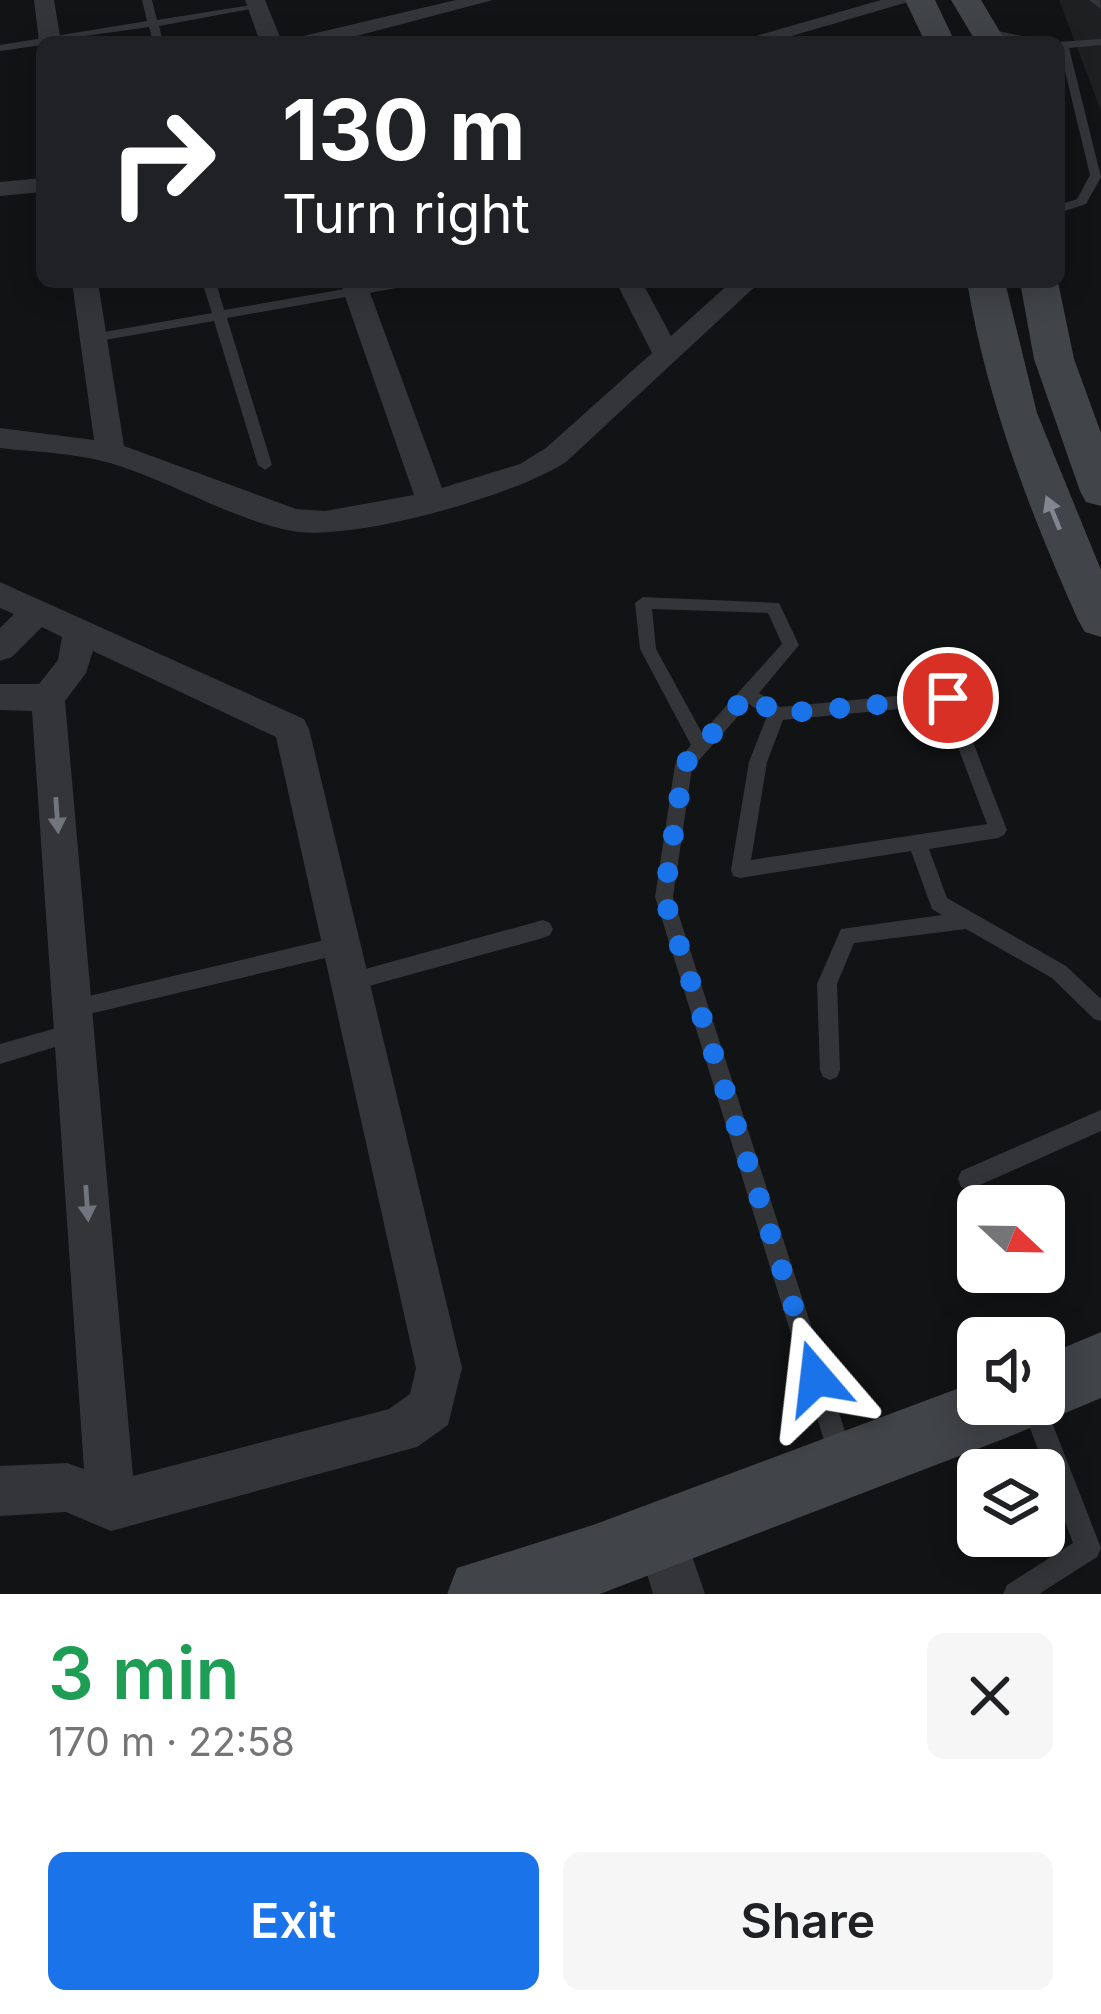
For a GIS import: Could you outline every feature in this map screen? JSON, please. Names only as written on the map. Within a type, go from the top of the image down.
[{"type":"street","points":[[44,0],[49,36]]},
{"type":"street","points":[[332,36],[483,0]]},
{"type":"street","points":[[769,36],[905,0]]},
{"type":"street","points":[[920,0],[937,36]]},
{"type":"street","points":[[967,0],[988,36]]},
{"type":"street","points":[[256,3],[269,36]]},
{"type":"street","points":[[0,189],[36,186]]},
{"type":"street","points":[[86,288],[110,452]]},
{"type":"street","points":[[355,288],[432,502]]},
{"type":"street","points":[[632,288],[668,356]]},
{"type":"street","points":[[0,438],[110,452],[293,520],[325,522],[432,502],[531,472],[556,455],[742,288]]},
{"type":"street","points":[[987,288],[999,356],[1024,439],[1053,517],[1101,620]]},
{"type":"street","points":[[1040,288],[1054,359],[1101,491]]},
{"type":"street","points":[[0,648],[19,602],[292,729],[439,1368],[431,1408],[400,1430],[110,1506],[67,1486],[0,1491]]},
{"type":"street","points":[[80,630],[74,664],[48,698],[110,1506]]},
{"type":"street","points":[[0,698],[48,698]]},
{"type":"street","points":[[1065,1380],[1101,1365]]},
{"type":"street","points":[[482,1594],[670,1565],[844,1466],[957,1423]]},
{"type":"lane","points":[[147,0],[157,36]]},
{"type":"lane","points":[[1094,0],[1101,6]]},
{"type":"lane","points":[[85,36],[256,3]]},
{"type":"lane","points":[[1065,45],[1101,42]]},
{"type":"lane","points":[[0,48],[36,43]]},
{"type":"lane","points":[[1065,60],[1096,175],[1082,202],[1065,206]]},
{"type":"lane","points":[[211,288],[265,465]]},
{"type":"lane","points":[[93,338],[350,288]]},
{"type":"lane","points":[[700,746],[648,649],[643,603],[773,607],[791,645],[684,765],[664,897],[844,1466]]},
{"type":"lane","points":[[748,694],[777,714],[948,698],[998,830],[740,870],[758,763],[777,714]]},
{"type":"lane","points":[[917,842],[939,903],[1059,972],[1101,1012]]},
{"type":"lane","points":[[830,1070],[827,984],[848,935],[967,920]]},
{"type":"lane","points":[[0,1054],[73,1021],[347,963],[543,929]]},
{"type":"lane","points":[[970,1179],[1101,1120]]},
{"type":"lane","points":[[1016,1594],[1088,1548],[1041,1425]]},
{"type":"shaded area","points":[[1059,0],[1101,0],[1101,111]]},
{"type":"route","points":[[816,1378],[664,897],[684,765],[748,694],[777,714],[948,698]]}]
